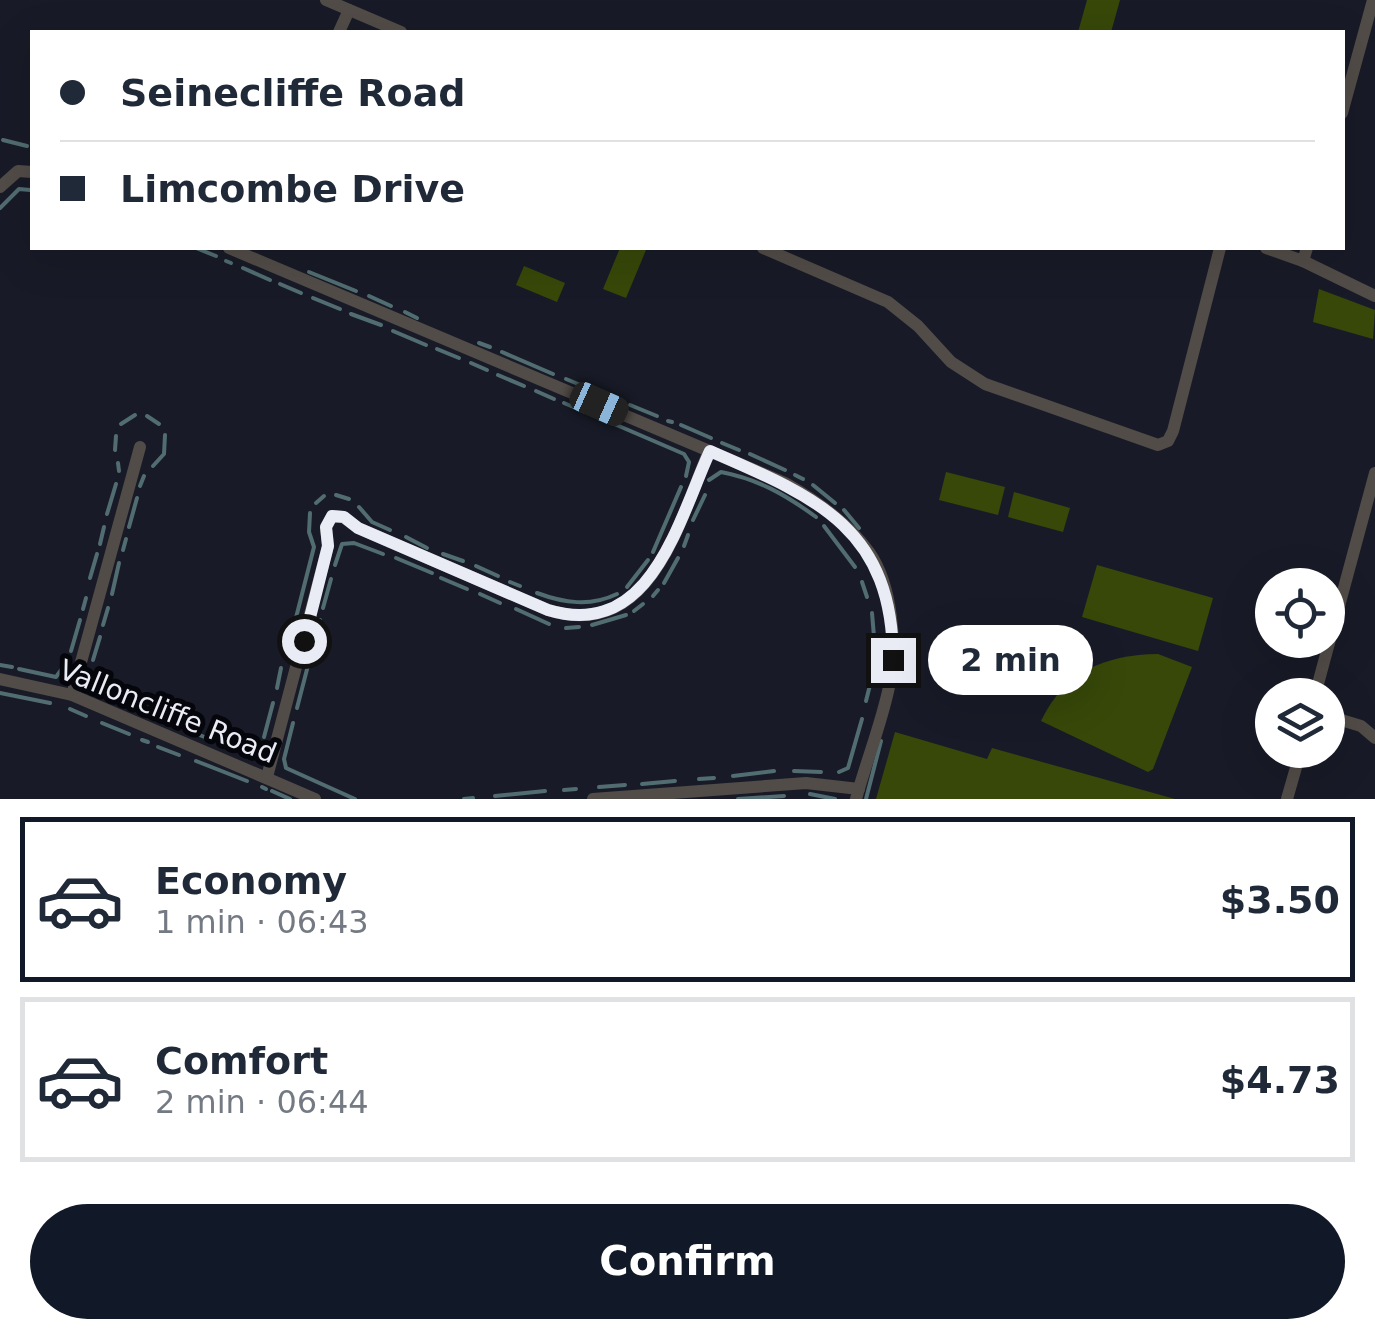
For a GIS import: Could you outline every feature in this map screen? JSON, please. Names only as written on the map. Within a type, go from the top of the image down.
[{"type":"street","points":[[326,0],[396,30]]},
{"type":"street","points":[[1345,102],[1373,0]]},
{"type":"street","points":[[340,30],[349,10]]},
{"type":"street","points":[[0,187],[11,175],[24,169],[30,171]]},
{"type":"street","points":[[234,250],[813,498],[870,552],[888,611],[893,660],[882,714],[857,794],[806,784],[593,799]]},
{"type":"street","points":[[768,250],[888,302],[918,326],[951,362],[986,384],[1158,445],[1168,442],[1174,431],[1219,250]]},
{"type":"street","points":[[1279,250],[1305,254],[1375,296]]},
{"type":"street","points":[[72,695],[140,447]]},
{"type":"street","points":[[266,777],[328,546],[326,527],[332,516],[344,517],[358,528],[548,610],[561,614],[591,613],[625,602],[649,582],[710,451]]},
{"type":"street","points":[[1320,678],[1370,510],[1375,474]]},
{"type":"street","name":"Valloncliffe Road","points":[[0,679],[72,695],[315,799]]},
{"type":"street","points":[[1368,726],[1375,738]]},
{"type":"street","points":[[1288,799],[1296,768]]},
{"type":"green space","points":[[1087,0],[1120,0],[1112,30],[1079,30]]},
{"type":"green space","points":[[619,250],[646,250],[626,298],[603,289]]},
{"type":"green space","points":[[524,266],[565,283],[557,302],[516,285]]},
{"type":"green space","points":[[1319,289],[1375,310],[1373,339],[1313,322]]},
{"type":"green space","points":[[946,472],[1005,487],[998,515],[939,500]]},
{"type":"green space","points":[[1014,492],[1070,508],[1063,532],[1008,517]]},
{"type":"green space","points":[[1097,565],[1213,598],[1198,651],[1082,617]]},
{"type":"green space","points":[[1158,654],[1192,667],[1153,769],[1148,772],[1041,721],[1062,690],[1089,669],[1121,658]]},
{"type":"green space","points":[[895,732],[987,759],[992,748],[1175,799],[876,799]]},
{"type":"waterway","points":[[3,140],[27,146]]},
{"type":"waterway","points":[[0,208],[19,189],[30,190]]},
{"type":"waterway","points":[[201,250],[216,256]]},
{"type":"waterway","points":[[226,261],[231,263]]},
{"type":"waterway","points":[[243,268],[270,280]]},
{"type":"waterway","points":[[309,272],[356,291]]},
{"type":"waterway","points":[[280,284],[301,293]]},
{"type":"waterway","points":[[369,296],[391,306]]},
{"type":"waterway","points":[[313,298],[340,309]]},
{"type":"waterway","points":[[405,312],[417,318]]},
{"type":"waterway","points":[[351,314],[381,325]]},
{"type":"waterway","points":[[393,331],[426,345]]},
{"type":"waterway","points":[[479,343],[490,347]]},
{"type":"waterway","points":[[437,349],[459,358]]},
{"type":"waterway","points":[[502,352],[553,374]]},
{"type":"waterway","points":[[471,363],[487,370]]},
{"type":"waterway","points":[[498,375],[524,386]]},
{"type":"waterway","points":[[566,379],[597,392]]},
{"type":"waterway","points":[[536,391],[554,399]]},
{"type":"waterway","points":[[608,397],[616,401]]},
{"type":"waterway","points":[[564,403],[585,412]]},
{"type":"waterway","points":[[630,405],[657,416]]},
{"type":"waterway","points":[[121,424],[135,415]]},
{"type":"waterway","points":[[147,416],[159,424]]},
{"type":"waterway","points":[[598,417],[684,454],[689,462],[686,476]]},
{"type":"waterway","points":[[668,421],[672,422]]},
{"type":"waterway","points":[[681,425],[711,438]]},
{"type":"waterway","points":[[153,466],[164,454],[165,435]]},
{"type":"waterway","points":[[115,450],[116,436]]},
{"type":"waterway","points":[[722,443],[739,450]]},
{"type":"waterway","points":[[750,454],[785,470]]},
{"type":"waterway","points":[[118,463],[119,471]]},
{"type":"waterway","points":[[709,480],[721,472],[747,479],[783,495],[816,517]]},
{"type":"waterway","points":[[795,475],[803,479]]},
{"type":"waterway","points":[[140,486],[144,476]]},
{"type":"waterway","points":[[107,514],[116,484]]},
{"type":"waterway","points":[[813,485],[835,503]]},
{"type":"waterway","points":[[653,552],[681,487]]},
{"type":"waterway","points":[[336,495],[349,499]]},
{"type":"waterway","points":[[693,520],[705,495]]},
{"type":"waterway","points":[[316,503],[324,496]]},
{"type":"waterway","points":[[129,527],[137,498]]},
{"type":"waterway","points":[[359,507],[372,522],[390,530]]},
{"type":"waterway","points":[[844,510],[859,528]]},
{"type":"waterway","points":[[287,653],[314,547],[309,532],[310,513]]},
{"type":"waterway","points":[[824,526],[855,567]]},
{"type":"waterway","points":[[100,544],[104,527]]},
{"type":"waterway","points":[[684,546],[688,535]]},
{"type":"waterway","points":[[406,537],[427,548]]},
{"type":"waterway","points":[[123,550],[126,539]]},
{"type":"waterway","points":[[335,565],[342,544],[354,543],[383,554]]},
{"type":"waterway","points":[[90,578],[97,554]]},
{"type":"waterway","points":[[443,554],[463,561]]},
{"type":"waterway","points":[[396,558],[432,573]]},
{"type":"waterway","points":[[664,583],[678,558]]},
{"type":"waterway","points":[[627,587],[648,560]]},
{"type":"waterway","points":[[112,594],[119,563]]},
{"type":"waterway","points":[[476,566],[498,576]]},
{"type":"waterway","points":[[441,578],[467,589]]},
{"type":"waterway","points":[[323,608],[331,579]]},
{"type":"waterway","points":[[510,582],[520,586]]},
{"type":"waterway","points":[[862,582],[867,597]]},
{"type":"waterway","points":[[653,596],[658,590]]},
{"type":"waterway","points":[[537,593],[577,602],[617,594]]},
{"type":"waterway","points":[[480,594],[500,603]]},
{"type":"waterway","points":[[83,609],[86,598]]},
{"type":"waterway","points":[[634,611],[643,604]]},
{"type":"waterway","points":[[103,625],[108,608]]},
{"type":"waterway","points":[[516,609],[549,624]]},
{"type":"waterway","points":[[872,613],[876,660]]},
{"type":"waterway","points":[[592,625],[626,615]]},
{"type":"waterway","points":[[71,651],[80,620]]},
{"type":"waterway","points":[[316,637],[320,620]]},
{"type":"waterway","points":[[566,628],[579,627]]},
{"type":"waterway","points":[[93,660],[100,637]]},
{"type":"waterway","points":[[297,708],[312,650]]},
{"type":"waterway","points":[[19,669],[56,677],[67,662]]},
{"type":"waterway","points":[[0,665],[12,667]]},
{"type":"waterway","points":[[277,688],[281,668]]},
{"type":"waterway","points":[[90,672],[90,690],[111,700]]},
{"type":"waterway","points":[[866,701],[873,673]]},
{"type":"waterway","points":[[0,693],[50,703]]},
{"type":"waterway","points":[[264,737],[273,703]]},
{"type":"waterway","points":[[70,709],[86,716]]},
{"type":"waterway","points":[[137,710],[207,738]]},
{"type":"waterway","points":[[839,772],[848,768],[862,719]]},
{"type":"waterway","points":[[102,723],[129,734]]},
{"type":"waterway","points":[[293,723],[284,759],[286,768],[355,799]]},
{"type":"waterway","points":[[142,740],[148,742]]},
{"type":"waterway","points":[[866,799],[881,741]]},
{"type":"waterway","points":[[158,747],[179,755]]},
{"type":"waterway","points":[[232,748],[251,754],[259,750]]},
{"type":"waterway","points":[[196,761],[247,781]]},
{"type":"waterway","points":[[733,776],[774,771]]},
{"type":"waterway","points":[[794,771],[821,772]]},
{"type":"waterway","points":[[699,779],[714,778]]},
{"type":"waterway","points":[[642,784],[675,781]]},
{"type":"waterway","points":[[599,787],[625,785]]},
{"type":"waterway","points":[[262,787],[266,789]]},
{"type":"waterway","points":[[564,790],[576,789]]},
{"type":"waterway","points":[[272,791],[290,799]]},
{"type":"waterway","points":[[495,796],[545,791]]},
{"type":"waterway","points":[[810,794],[835,799]]},
{"type":"waterway","points":[[738,799],[784,796]]},
{"type":"waterway","points":[[464,799],[473,798]]},
{"type":"route","points":[[304,641],[328,546],[326,527],[332,516],[344,517],[358,528],[548,610],[561,614],[591,613],[625,602],[649,582],[710,451],[813,498],[870,552],[888,611],[893,660]]}]
